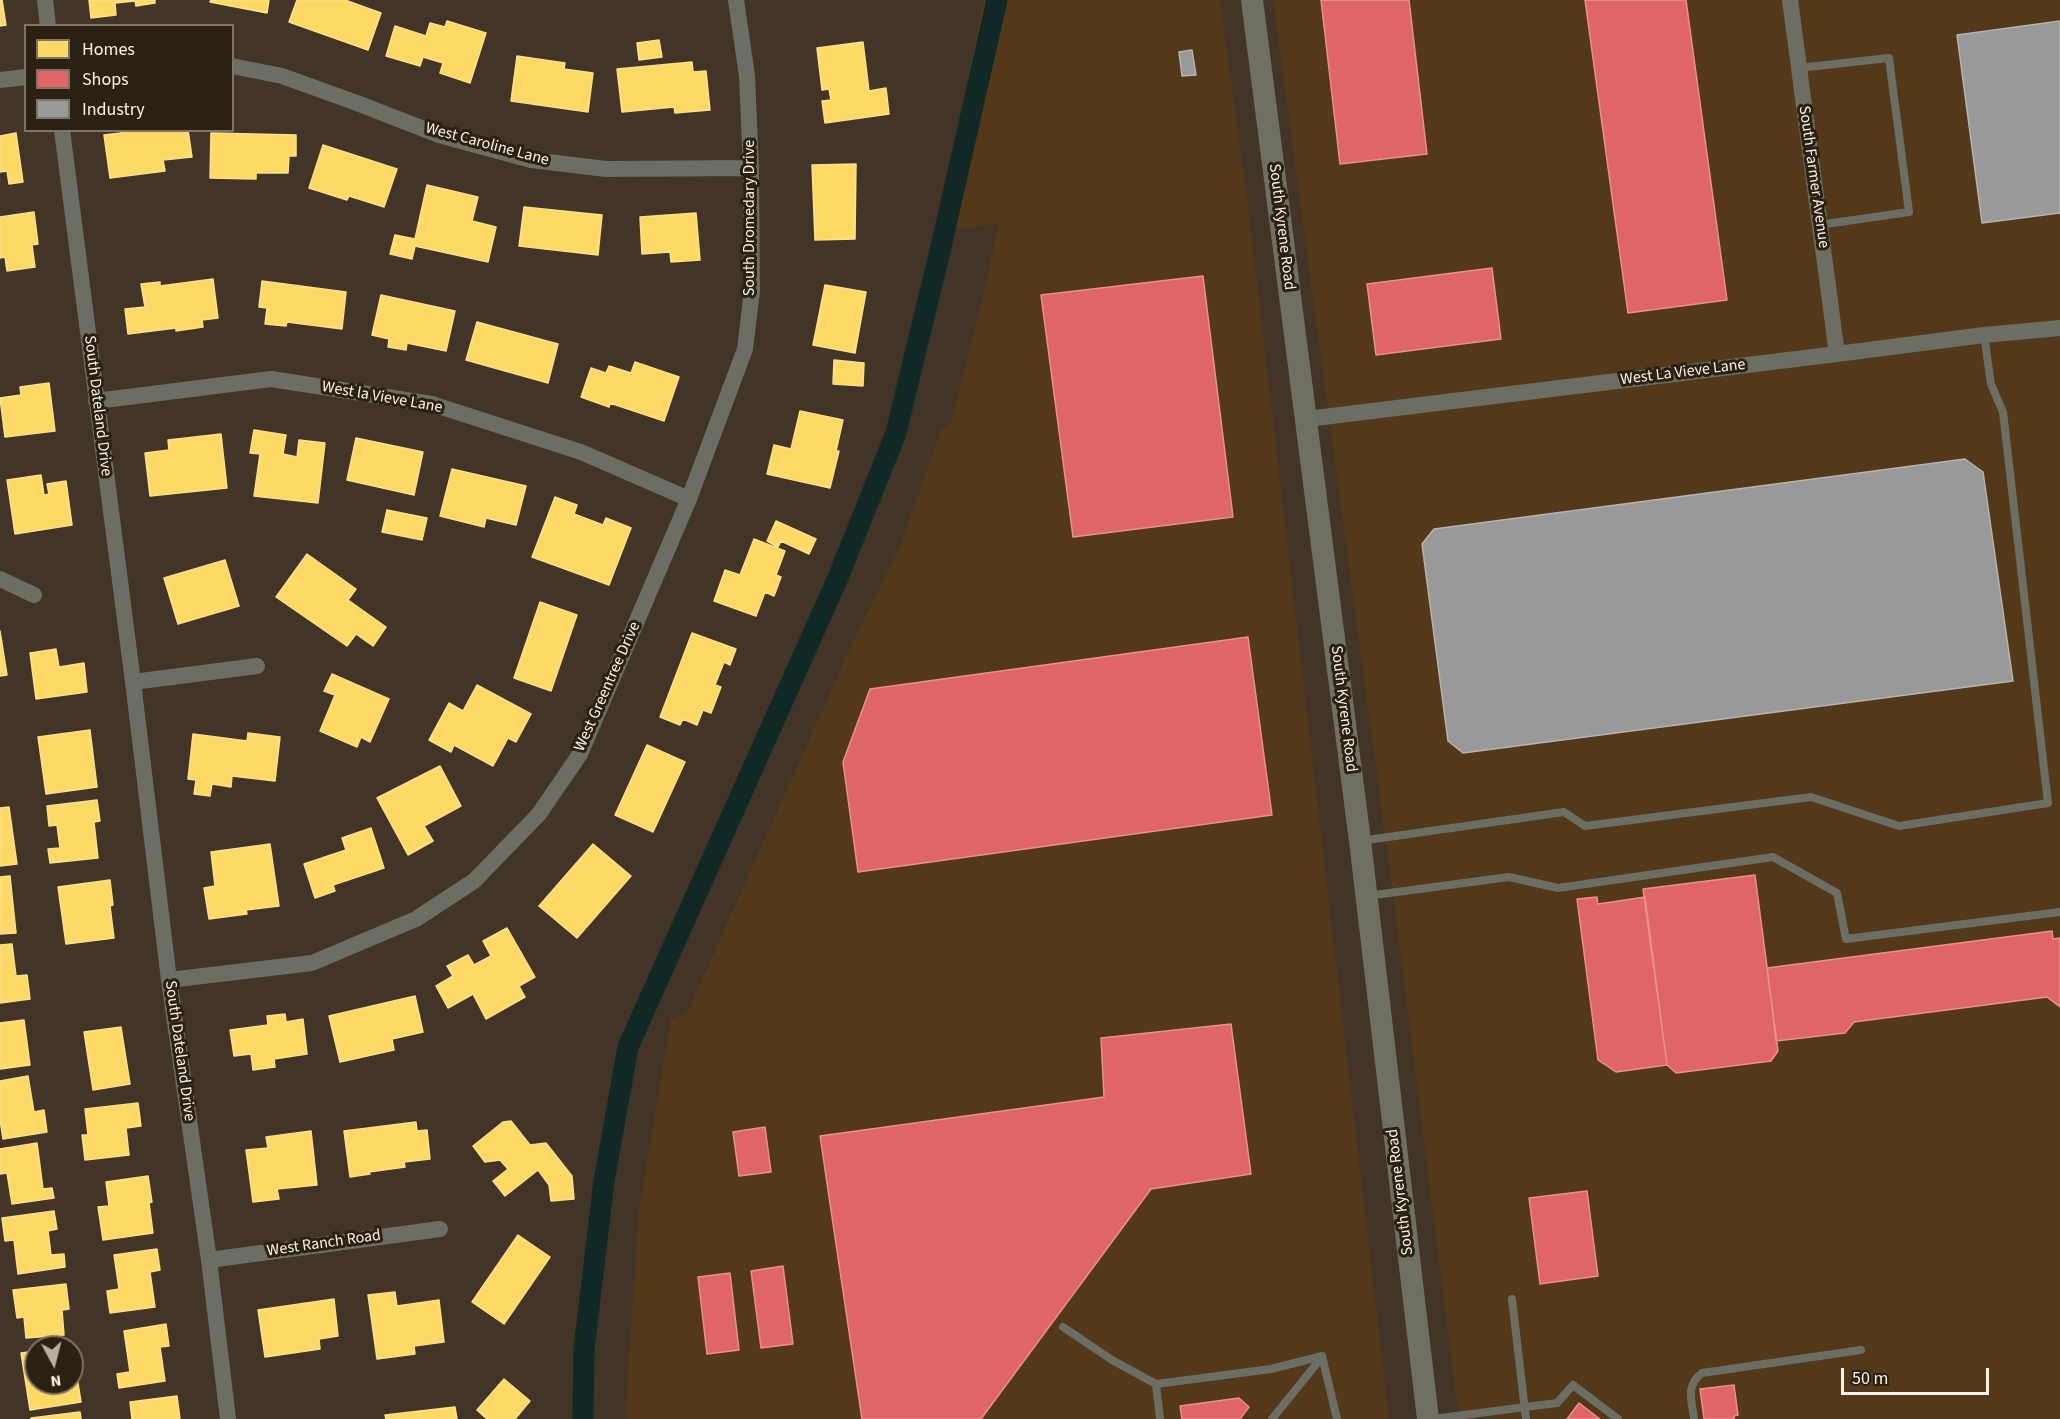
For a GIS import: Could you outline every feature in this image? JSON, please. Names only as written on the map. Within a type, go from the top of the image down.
[{"type":"main road","name":"South Kyrene Road","points":[[1252,0],[1367,896],[1428,1419]]},
{"type":"street","points":[[45,0],[48,24]]},
{"type":"street","name":"South Dromedary Drive","points":[[689,499],[745,349],[752,291],[751,168],[747,76],[736,0]]},
{"type":"street","name":"South Farmer Avenue","points":[[1790,0],[1837,354]]},
{"type":"street","name":"West Caroline Lane","points":[[234,66],[282,76],[439,135],[531,160],[606,169],[751,168]]},
{"type":"street","points":[[0,81],[24,77]]},
{"type":"street","name":"South Dateland Drive","points":[[62,132],[169,980],[228,1419]]},
{"type":"street","name":"West La Vieve Lane","points":[[1307,419],[1984,335],[2060,328]]},
{"type":"street","name":"West la Vieve Lane","points":[[96,401],[272,379],[432,404],[581,452],[689,499]]},
{"type":"street","name":"West Greentree Drive","points":[[169,980],[312,963],[416,919],[474,881],[539,814],[580,754],[689,499]]},
{"type":"street","points":[[0,579],[34,595]]},
{"type":"street","points":[[133,682],[257,666]]},
{"type":"street","name":"West Ranch Road","points":[[208,1260],[440,1229]]},
{"type":"lane","points":[[1799,68],[1889,58],[1891,70],[1909,212],[1820,225]]},
{"type":"lane","points":[[1360,841],[1564,812],[1585,826],[1811,797],[1899,826],[2048,803],[2003,411],[1991,384],[1984,335]]},
{"type":"lane","points":[[1367,896],[1509,877],[1558,888],[1773,857],[1837,893],[1845,939],[2060,912]]},
{"type":"lane","points":[[1512,1299],[1526,1419]]},
{"type":"lane","points":[[1063,1327],[1112,1360],[1156,1384],[1271,1369],[1322,1356]]},
{"type":"lane","points":[[1694,1419],[1691,1388],[1694,1379],[1702,1373],[1862,1350]]},
{"type":"lane","points":[[1272,1419],[1322,1356]]},
{"type":"lane","points":[[1322,1356],[1337,1419]]},
{"type":"lane","points":[[1156,1384],[1160,1419]]},
{"type":"lane","points":[[1433,1419],[1557,1404],[1573,1385],[1618,1419]]},
{"type":"shaded area","points":[[984,0],[1220,0],[1247,197],[1389,1419],[625,1419],[639,1210],[671,1019],[687,1013],[855,637],[902,542],[941,429],[950,425],[982,301],[999,223],[935,233]]},
{"type":"shaded area","points":[[1273,0],[2060,0],[2060,1419],[1459,1419],[1390,872]]},
{"type":"building: Homes","points":[[0,0],[2,0],[6,25],[0,26]]},
{"type":"building: Homes","points":[[89,0],[155,0],[155,3],[136,6],[135,1],[115,3],[116,15],[91,18]]},
{"type":"building: Homes","points":[[211,0],[269,0],[267,13],[210,2]]},
{"type":"building: Homes","points":[[297,0],[345,0],[381,13],[368,50],[289,22]]},
{"type":"building: Homes","points":[[447,21],[486,33],[470,83],[440,73],[443,63],[423,57],[420,66],[386,56],[395,26],[426,36],[430,23],[445,27]]},
{"type":"building: Homes","points":[[659,40],[662,57],[639,60],[637,43]]},
{"type":"building: Homes","points":[[863,42],[869,91],[886,88],[889,114],[825,123],[822,101],[831,100],[829,89],[822,90],[817,48]]},
{"type":"building: Homes","points":[[517,56],[565,63],[564,69],[593,73],[588,112],[511,101]]},
{"type":"building: Homes","points":[[692,62],[693,72],[706,71],[710,110],[675,113],[674,107],[622,112],[617,69]]},
{"type":"building: Homes","points":[[188,132],[192,157],[163,160],[165,171],[110,178],[104,135]]},
{"type":"building: Homes","points":[[16,133],[23,182],[9,184],[7,171],[0,172],[0,136]]},
{"type":"building: Homes","points":[[211,133],[296,135],[296,156],[289,156],[288,173],[256,173],[256,179],[210,178]]},
{"type":"building: Homes","points":[[323,145],[397,169],[384,207],[349,196],[347,200],[309,188]]},
{"type":"building: Homes","points":[[856,164],[855,239],[815,240],[812,165]]},
{"type":"building: Homes","points":[[427,185],[478,197],[472,221],[496,227],[488,262],[415,246],[412,259],[390,254],[395,235],[415,239]]},
{"type":"building: Homes","points":[[524,207],[602,215],[598,255],[519,246]]},
{"type":"building: Homes","points":[[34,212],[38,244],[32,245],[35,267],[7,271],[5,257],[0,258],[0,217]]},
{"type":"building: Homes","points":[[696,213],[700,260],[671,262],[670,252],[642,254],[640,217]]},
{"type":"building: Homes","points":[[213,279],[218,318],[202,320],[203,327],[128,334],[125,309],[145,307],[141,284],[160,282],[160,286]]},
{"type":"building: Homes","points":[[262,281],[346,292],[342,329],[287,322],[286,326],[265,324],[267,308],[259,307]]},
{"type":"building: Homes","points":[[825,285],[866,292],[855,353],[813,345]]},
{"type":"building: Homes","points":[[381,295],[455,311],[446,351],[407,343],[406,350],[388,347],[389,339],[372,335]]},
{"type":"building: Homes","points":[[477,322],[558,344],[548,383],[466,360]]},
{"type":"building: Homes","points":[[834,360],[864,363],[863,386],[833,384]]},
{"type":"building: Homes","points":[[635,362],[679,377],[664,421],[610,403],[609,407],[581,397],[591,368],[606,373],[609,366],[631,373]]},
{"type":"building: Homes","points":[[49,383],[55,431],[5,437],[0,398],[21,395],[20,387]]},
{"type":"building: Homes","points":[[800,411],[843,420],[836,451],[839,451],[830,488],[767,474],[774,445],[791,449]]},
{"type":"building: Homes","points":[[254,430],[286,435],[283,454],[297,457],[299,440],[325,443],[318,503],[254,496],[260,454],[250,453]]},
{"type":"building: Homes","points":[[221,434],[227,488],[150,496],[145,453],[169,450],[168,440]]},
{"type":"building: Homes","points":[[356,438],[423,452],[414,495],[347,480]]},
{"type":"building: Homes","points":[[452,469],[526,486],[516,525],[486,518],[484,527],[440,516]]},
{"type":"building: Homes","points":[[41,475],[44,495],[49,494],[47,484],[66,481],[72,525],[15,534],[7,480]]},
{"type":"building: Homes","points":[[555,497],[577,505],[574,514],[603,525],[606,518],[631,528],[609,585],[532,557]]},
{"type":"building: Homes","points":[[387,510],[427,518],[422,540],[382,532]]},
{"type":"building: Homes","points":[[776,521],[816,539],[809,554],[781,541],[778,547],[767,541]]},
{"type":"building: Homes","points":[[754,539],[785,551],[776,575],[781,577],[774,596],[765,592],[756,616],[714,601],[725,570],[740,575]]},
{"type":"building: Homes","points":[[307,554],[356,589],[348,600],[386,627],[373,646],[356,634],[347,646],[276,597]]},
{"type":"building: Homes","points":[[225,560],[239,606],[178,624],[164,578]]},
{"type":"building: Homes","points":[[540,602],[577,615],[551,691],[514,678]]},
{"type":"building: Homes","points":[[0,631],[7,675],[0,676]]},
{"type":"building: Homes","points":[[692,633],[736,649],[730,665],[724,662],[715,685],[721,687],[711,713],[703,710],[697,725],[683,719],[680,725],[660,717]]},
{"type":"building: Homes","points":[[56,649],[59,667],[84,663],[87,692],[36,699],[30,653]]},
{"type":"building: Homes","points":[[332,674],[389,699],[370,742],[361,737],[357,747],[320,731],[335,695],[324,691]]},
{"type":"building: Homes","points":[[477,685],[531,714],[516,742],[508,738],[493,766],[454,745],[451,752],[429,740],[449,703],[463,711]]},
{"type":"building: Homes","points":[[90,730],[97,787],[46,794],[38,737]]},
{"type":"building: Homes","points":[[248,733],[280,737],[275,781],[232,776],[231,787],[212,784],[210,796],[194,794],[196,780],[188,779],[193,734],[247,741]]},
{"type":"building: Homes","points":[[647,745],[685,762],[653,832],[615,815]]},
{"type":"building: Homes","points":[[440,766],[461,806],[424,826],[433,841],[408,855],[377,798]]},
{"type":"building: Homes","points":[[97,800],[100,821],[94,822],[98,858],[50,863],[48,849],[60,848],[57,825],[49,826],[47,806]]},
{"type":"building: Homes","points":[[9,807],[17,864],[0,866],[0,808]]},
{"type":"building: Homes","points":[[371,828],[384,868],[333,885],[335,891],[315,898],[304,864],[346,850],[342,838]]},
{"type":"building: Homes","points":[[270,844],[279,906],[246,910],[247,914],[209,919],[204,888],[215,886],[211,852]]},
{"type":"building: Homes","points":[[593,844],[631,876],[577,938],[539,906]]},
{"type":"building: Homes","points":[[10,876],[16,933],[0,934],[0,877]]},
{"type":"building: Homes","points":[[110,880],[114,938],[66,944],[58,887]]},
{"type":"building: Homes","points":[[507,928],[535,977],[519,986],[525,997],[486,1019],[473,994],[448,1008],[436,986],[453,976],[447,966],[468,955],[474,965],[491,956],[483,941]]},
{"type":"building: Homes","points":[[12,944],[16,976],[27,975],[30,999],[0,1003],[0,945]]},
{"type":"building: Homes","points":[[415,996],[423,1032],[392,1039],[394,1050],[340,1062],[329,1016]]},
{"type":"building: Homes","points":[[285,1014],[286,1022],[303,1019],[307,1054],[274,1059],[275,1067],[253,1070],[251,1054],[234,1056],[230,1030],[268,1025],[267,1016]]},
{"type":"building: Homes","points":[[24,1020],[30,1065],[0,1069],[0,1023]]},
{"type":"building: Homes","points":[[121,1027],[130,1084],[93,1090],[84,1032]]},
{"type":"building: Homes","points":[[28,1076],[34,1112],[44,1110],[47,1132],[3,1139],[0,1120],[0,1081]]},
{"type":"building: Homes","points":[[138,1103],[141,1126],[126,1128],[129,1155],[85,1160],[82,1135],[88,1135],[85,1109]]},
{"type":"building: Homes","points":[[511,1121],[530,1145],[546,1143],[572,1176],[574,1199],[551,1201],[549,1185],[538,1170],[505,1196],[493,1181],[508,1169],[500,1160],[485,1162],[473,1146],[503,1122]]},
{"type":"building: Homes","points":[[416,1122],[417,1131],[427,1130],[430,1159],[404,1162],[405,1167],[350,1177],[344,1131]]},
{"type":"building: Homes","points":[[311,1131],[317,1185],[277,1189],[279,1199],[253,1202],[246,1150],[268,1148],[266,1137]]},
{"type":"building: Homes","points":[[37,1143],[43,1189],[52,1188],[54,1198],[12,1204],[7,1173],[0,1174],[0,1149]]},
{"type":"building: Homes","points":[[148,1176],[153,1233],[103,1240],[98,1207],[109,1206],[106,1182]]},
{"type":"building: Homes","points":[[54,1211],[57,1229],[48,1231],[51,1255],[64,1254],[65,1267],[18,1274],[14,1240],[5,1241],[2,1218]]},
{"type":"building: Homes","points":[[518,1235],[550,1257],[504,1324],[472,1302]]},
{"type":"building: Homes","points":[[157,1249],[160,1270],[150,1272],[155,1307],[110,1313],[107,1291],[119,1289],[114,1255]]},
{"type":"building: Homes","points":[[66,1284],[69,1309],[62,1310],[64,1335],[26,1335],[24,1317],[17,1318],[13,1290]]},
{"type":"building: Homes","points":[[395,1292],[397,1306],[439,1300],[444,1342],[414,1346],[415,1354],[377,1359],[368,1295]]},
{"type":"building: Homes","points":[[334,1299],[338,1336],[319,1339],[320,1349],[265,1357],[258,1310]]},
{"type":"building: Homes","points":[[166,1324],[169,1346],[160,1347],[165,1381],[119,1388],[117,1374],[130,1372],[124,1331]]},
{"type":"building: Homes","points":[[21,1353],[24,1353],[24,1372]]},
{"type":"building: Homes","points":[[504,1379],[530,1401],[515,1419],[487,1419],[477,1410]]},
{"type":"building: Homes","points":[[28,1395],[80,1395],[81,1402],[30,1410]]},
{"type":"building: Homes","points":[[177,1396],[180,1419],[132,1419],[130,1402]]},
{"type":"building: Homes","points":[[455,1407],[457,1419],[386,1419],[385,1415]]},
{"type":"building: Homes","points":[[80,1412],[81,1419],[31,1418]]},
{"type":"building: Shops","points":[[1321,0],[1409,0],[1427,154],[1340,164]]},
{"type":"building: Shops","points":[[1585,0],[1686,0],[1727,300],[1628,313]]},
{"type":"building: Shops","points":[[1492,268],[1501,339],[1376,355],[1367,284]]},
{"type":"building: Shops","points":[[1203,276],[1233,517],[1073,537],[1041,295]]},
{"type":"building: Shops","points":[[1248,637],[1272,815],[858,872],[843,762],[870,689]]},
{"type":"building: Shops","points":[[1755,875],[1778,1051],[1771,1061],[1676,1073],[1667,1065],[1643,889]]},
{"type":"building: Shops","points":[[1597,897],[1598,904],[1645,897],[1667,1065],[1616,1072],[1598,1060],[1577,899]]},
{"type":"building: Shops","points":[[2052,931],[2053,939],[2060,938],[2060,1007],[2047,997],[1854,1022],[1845,1033],[1776,1041],[1767,968]]},
{"type":"building: Shops","points":[[1231,1024],[1251,1174],[1151,1189],[981,1419],[862,1419],[820,1136],[1104,1097],[1101,1038]]},
{"type":"building: Shops","points":[[765,1127],[771,1172],[739,1176],[733,1132]]},
{"type":"building: Shops","points":[[1587,1191],[1598,1276],[1540,1284],[1529,1198]]},
{"type":"building: Shops","points":[[783,1266],[793,1344],[761,1348],[751,1271]]},
{"type":"building: Shops","points":[[730,1273],[739,1350],[707,1354],[698,1277]]},
{"type":"building: Shops","points":[[1734,1385],[1738,1415],[1734,1416],[1734,1419],[1704,1419],[1700,1389]]},
{"type":"building: Shops","points":[[1239,1398],[1249,1407],[1240,1419],[1182,1419],[1180,1406]]},
{"type":"building: Shops","points":[[1579,1403],[1600,1419],[1567,1419]]},
{"type":"building: Industry","points":[[2060,21],[2060,213],[1982,223],[1957,35]]},
{"type":"building: Industry","points":[[1192,50],[1196,75],[1182,76],[1179,52]]},
{"type":"building: Industry","points":[[1965,459],[1983,472],[2013,681],[1463,753],[1448,741],[1422,544],[1434,529]]},
{"type":"waterway","points":[[583,1419],[584,1349],[604,1181],[628,1047],[837,580],[896,433],[997,0]]}]
